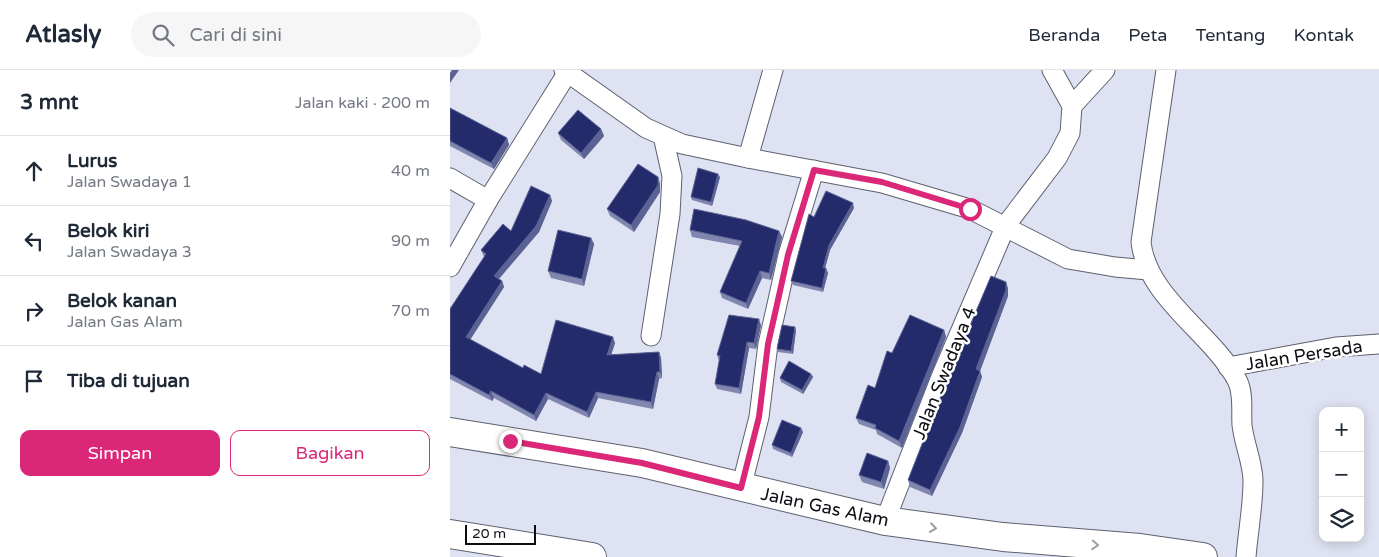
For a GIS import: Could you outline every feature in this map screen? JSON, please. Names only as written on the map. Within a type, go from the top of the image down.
[{"type":"main road","name":"Jalan Gas Alam","points":[[450,432],[642,463],[885,521],[1003,537],[1140,548],[1203,557]]},
{"type":"main road","points":[[450,534],[592,557]]},
{"type":"street","points":[[748,158],[773,70]]},
{"type":"street","points":[[1052,70],[1072,106],[1105,70]]},
{"type":"street","points":[[1166,70],[1140,242],[1142,256],[1148,270],[1174,305],[1228,367],[1238,382],[1242,426],[1253,480],[1246,557]]},
{"type":"street","points":[[450,267],[566,71],[646,128],[682,144],[882,182],[970,209],[1006,225],[1043,248],[1068,259],[1148,270]]},
{"type":"street","name":"Jalan Swadaya 4","points":[[885,521],[941,377],[1006,225],[1057,158],[1070,133],[1072,106]]},
{"type":"street","points":[[651,336],[670,214],[672,176],[663,136]]},
{"type":"street","points":[[741,488],[759,417],[768,344],[788,255],[814,170]]},
{"type":"street","points":[[450,178],[488,200]]},
{"type":"street","name":"Jalan Persada","points":[[1228,367],[1354,346],[1379,344]]},
{"type":"building","points":[[450,108],[507,138],[491,163],[450,141]]},
{"type":"building","points":[[578,110],[601,129],[581,153],[558,133]]},
{"type":"building","points":[[638,164],[658,177],[658,185],[631,225],[607,209]]},
{"type":"building","points":[[698,168],[718,174],[711,202],[691,197]]},
{"type":"building","points":[[531,186],[550,195],[536,226],[494,276],[502,281],[466,337],[523,368],[524,365],[541,374],[556,320],[613,337],[607,355],[659,352],[660,372],[657,372],[651,402],[596,392],[587,412],[546,393],[534,415],[491,391],[489,395],[450,374],[450,309],[486,254],[481,250],[503,224],[511,231]]},
{"type":"building","points":[[826,191],[853,203],[829,245],[823,268],[826,268],[822,288],[791,281],[809,214],[814,217]]},
{"type":"building","points":[[694,209],[746,220],[779,231],[769,273],[760,271],[746,303],[720,292],[742,241],[690,230]]},
{"type":"building","points":[[558,230],[591,238],[582,279],[548,271]]},
{"type":"building","points":[[991,276],[1006,282],[1006,290],[976,369],[980,371],[960,427],[930,490],[908,480],[949,375]]},
{"type":"building","points":[[729,315],[759,319],[754,343],[747,342],[739,388],[715,384],[720,356],[717,355]]},
{"type":"building","points":[[910,315],[944,330],[899,441],[875,428],[876,425],[856,418],[868,385],[875,388],[887,351],[892,353]]},
{"type":"building","points":[[782,325],[795,327],[791,351],[777,349]]},
{"type":"building","points":[[789,361],[811,374],[802,390],[780,378]]},
{"type":"building","points":[[782,420],[801,428],[791,453],[772,445]]},
{"type":"building","points":[[867,453],[888,461],[881,482],[859,475]]},
{"type":"route","points":[[510,441],[642,463],[741,488],[759,417],[768,344],[788,255],[814,170],[882,182],[970,209]]}]
